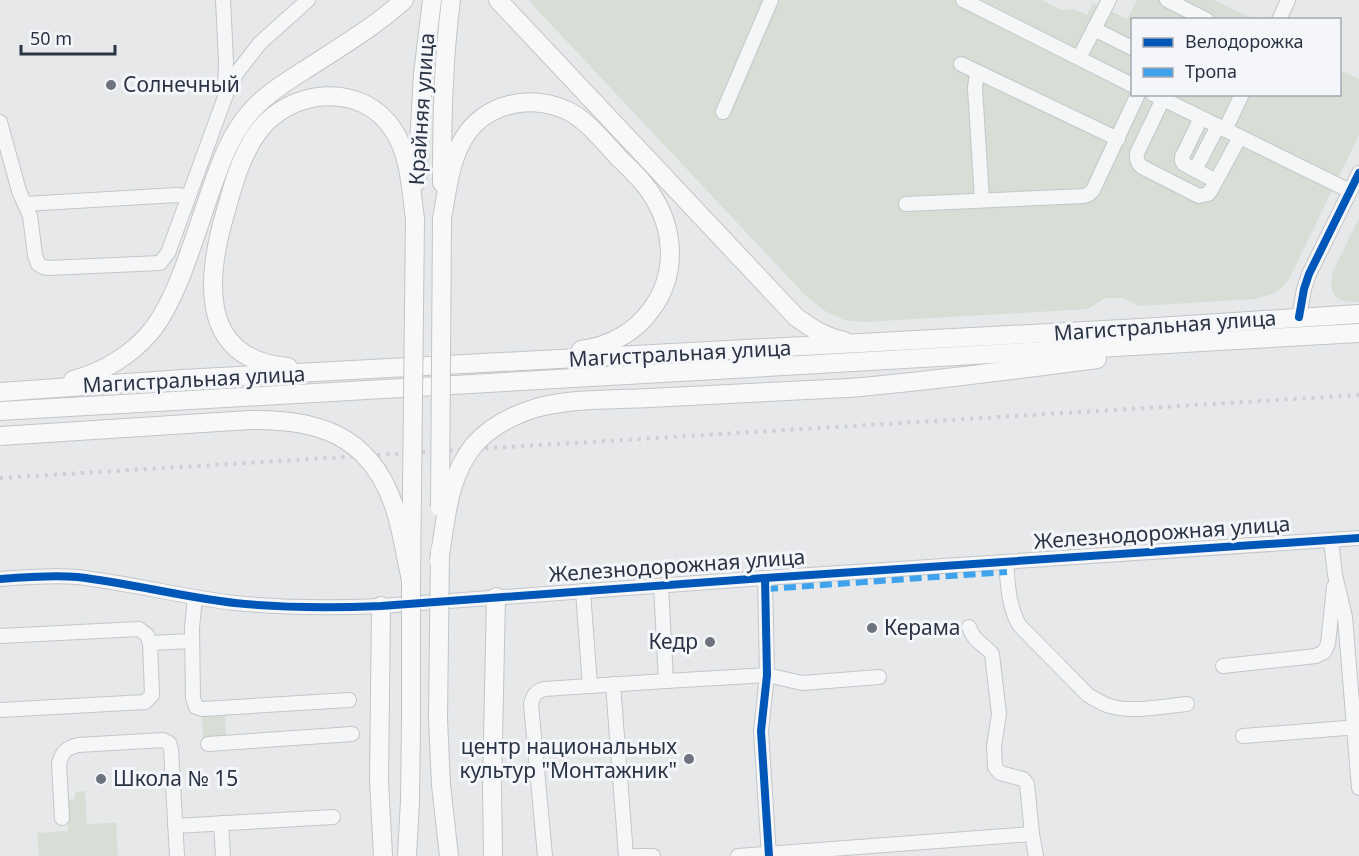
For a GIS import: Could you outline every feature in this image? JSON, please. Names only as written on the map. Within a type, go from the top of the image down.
[{"type":"main road","points":[[8,391],[63,382],[93,373],[112,364],[141,341],[162,314],[174,291],[221,161],[241,123],[253,108],[281,85],[374,25],[404,0]]},
{"type":"main road","name":"Крайняя улица","points":[[415,219],[423,74],[432,0]]},
{"type":"main road","name":"Крайняя улица","points":[[442,218],[442,100],[451,0]]},
{"type":"main road","points":[[498,0],[796,317],[823,334],[863,344]]},
{"type":"main road","points":[[394,369],[348,365],[282,367],[242,353],[233,345],[221,327],[215,310],[212,287],[214,260],[235,181],[241,164],[259,131],[272,117],[289,105],[315,97],[330,96],[357,100],[384,118],[394,131],[402,146],[407,166],[415,219],[411,722],[407,856]]},
{"type":"main road","points":[[449,856],[441,784],[438,719],[442,218],[449,177],[461,142],[472,127],[494,110],[509,104],[540,102],[556,106],[573,114],[586,124],[644,184],[663,217],[670,254],[663,292],[645,318],[634,328],[620,338],[597,348],[521,355],[469,365]]},
{"type":"main road","name":"Магистральная улица","points":[[8,391],[183,379],[863,344],[1359,315]]},
{"type":"main road","name":"Магистральная улица","points":[[0,411],[1359,333]]},
{"type":"main road","points":[[440,561],[448,504],[453,482],[459,469],[476,443],[516,415],[538,407],[586,401],[924,382],[1224,341]]},
{"type":"main road","points":[[0,436],[250,420],[289,421],[332,432],[349,441],[368,458],[387,489],[394,505],[411,580]]},
{"type":"main road","points":[[494,856],[492,786],[496,597]]},
{"type":"main road","points":[[381,606],[379,781],[383,856]]},
{"type":"street","points":[[223,0],[225,97]]},
{"type":"street","points":[[0,122],[19,191],[32,226],[38,264],[50,268],[160,263],[168,253],[225,97],[237,74],[260,43],[308,0]]},
{"type":"street","points":[[723,112],[771,0]]},
{"type":"street","points":[[963,0],[990,6],[1079,58],[1131,84]]},
{"type":"street","points":[[1079,58],[1109,0]]},
{"type":"street","points":[[1167,0],[1203,18]]},
{"type":"street","points":[[1280,18],[1288,0]]},
{"type":"street","points":[[1094,29],[1131,48]]},
{"type":"street","points":[[961,64],[1118,139]]},
{"type":"street","points":[[980,73],[975,88],[982,200]]},
{"type":"street","points":[[906,204],[1089,194],[1094,190],[1137,96]]},
{"type":"street","points":[[1240,137],[1208,194],[1199,196],[1138,164],[1136,158],[1158,97],[1222,128],[1350,191]]},
{"type":"street","points":[[1196,170],[1222,128],[1236,97]]},
{"type":"street","points":[[1201,118],[1182,161],[1216,181]]},
{"type":"street","points":[[1299,317],[1304,289],[1310,274],[1359,173]]},
{"type":"street","points":[[25,204],[188,196]]},
{"type":"street","name":"Железнодорожная улица","points":[[0,579],[75,577],[195,597],[268,606],[307,608],[381,606],[1359,538]]},
{"type":"street","points":[[1331,540],[1335,575],[1346,617],[1359,789]]},
{"type":"street","points":[[1006,562],[1010,603],[1014,618],[1088,695],[1099,702],[1130,709],[1187,704]]},
{"type":"street","points":[[1223,666],[1316,656],[1324,652],[1329,644],[1335,575]]},
{"type":"street","points":[[765,578],[767,675],[760,731],[769,855]]},
{"type":"street","points":[[661,586],[666,681]]},
{"type":"street","points":[[583,591],[590,686]]},
{"type":"street","points":[[195,597],[191,641],[193,699],[196,707],[203,709],[349,700]]},
{"type":"street","points":[[969,627],[975,640],[988,649],[994,660],[999,714],[994,746],[995,767],[1000,772],[1023,779],[1027,784],[1036,856]]},
{"type":"street","points":[[0,636],[139,629],[147,634],[150,643],[152,695],[145,702],[0,710]]},
{"type":"street","points":[[150,643],[191,641]]},
{"type":"street","points":[[545,856],[531,704],[532,697],[537,691],[544,688],[767,675],[802,683],[879,678]]},
{"type":"street","points":[[613,684],[626,856]]},
{"type":"street","points":[[1243,736],[1356,727]]},
{"type":"street","points":[[208,744],[351,734]]},
{"type":"street","points":[[62,818],[59,765],[65,750],[78,745],[159,740],[169,743],[177,856]]},
{"type":"street","points":[[175,826],[333,817]]},
{"type":"street","points":[[221,823],[223,856]]},
{"type":"street","points":[[738,856],[1032,834]]},
{"type":"street","points":[[635,856],[653,856]]},
{"type":"shaded area","points":[[528,0],[1042,0],[1061,10],[1074,9],[1087,15],[1093,3],[1127,19],[1137,0],[1214,0],[1251,18],[1131,18],[1131,96],[1341,96],[1341,70],[1359,79],[1359,135],[1290,277],[1279,290],[1270,295],[1254,299],[1139,306],[1123,298],[1105,298],[1088,309],[864,322],[844,320],[825,311],[806,296]]},
{"type":"shaded area","points":[[1359,218],[1359,302],[1351,302],[1335,296],[1332,279],[1333,271]]},
{"type":"shaded area","points":[[225,714],[226,738],[203,739],[202,715]]},
{"type":"shaded area","points":[[85,791],[87,824],[116,823],[118,856],[39,856],[37,833],[68,831],[66,800],[75,799],[75,792]]},
{"type":"railway","points":[[0,478],[1359,395]]},
{"type":"marked path","points":[[766,589],[1007,572]]},
{"type":"cycle path","points":[[1299,317],[1309,274],[1359,173]]},
{"type":"cycle path","points":[[0,579],[77,577],[235,603],[289,607],[363,607],[1359,538]]},
{"type":"cycle path","points":[[765,578],[767,675],[761,731],[769,856]]},
{"type":"place","name":"Солнечный","points":[[111,85]]},
{"type":"place","name":"Керама","points":[[872,628]]},
{"type":"place","name":"Кедр","points":[[710,642]]},
{"type":"place","name":"центр национальных культур \"Монтажник\"","points":[[689,759]]},
{"type":"place","name":"Школа № 15","points":[[101,779]]}]
